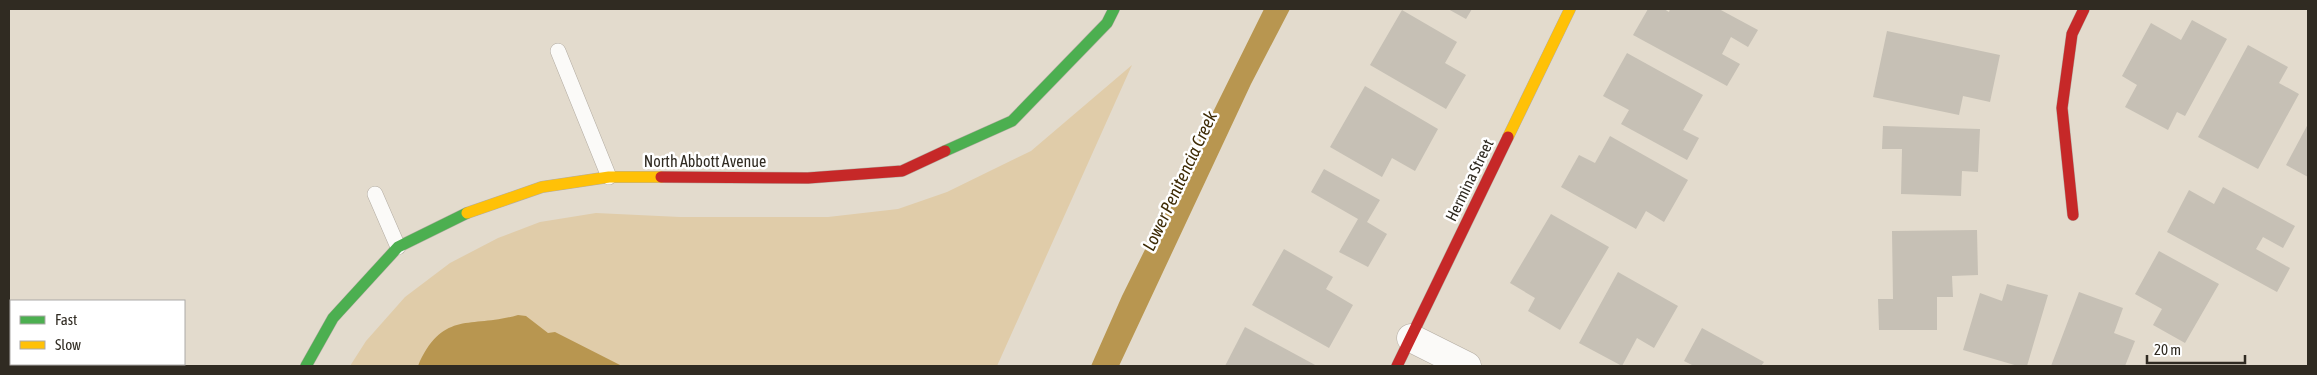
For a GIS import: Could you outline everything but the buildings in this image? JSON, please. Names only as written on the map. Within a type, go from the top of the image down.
[{"type":"street","name":"North Abbott Avenue","points":[[306,366],[333,318],[398,247],[465,214],[542,187],[609,177],[808,178],[902,171],[1012,121],[1107,23],[1114,9]]},
{"type":"street","name":"Hermina Street","points":[[1397,366],[1570,9]]},
{"type":"street","points":[[2073,215],[2062,108],[2072,34],[2084,9]]},
{"type":"street","points":[[1410,338],[1467,366]]},
{"type":"lane","points":[[558,51],[609,177]]},
{"type":"lane","points":[[375,194],[398,247]]},
{"type":"shaded area","points":[[1132,65],[997,366],[350,366],[366,341],[405,297],[450,263],[498,238],[540,222],[596,213],[680,217],[828,217],[898,209],[947,192],[1031,151]]},
{"type":"water","name":"Lower Penitencia Creek","points":[[1264,9],[1290,9],[1251,84],[1119,366],[1091,366],[1122,296]]},
{"type":"water","points":[[518,315],[526,316],[548,333],[555,332],[622,366],[418,366],[428,348],[438,336],[448,329],[460,324]]},
{"type":"traffic: fast","points":[[945,151],[1012,121],[1107,23],[1114,9]]},
{"type":"traffic: fast","points":[[306,366],[333,318],[398,247],[467,213]]},
{"type":"traffic: slow","points":[[1508,137],[1570,9]]},
{"type":"traffic: slow","points":[[467,213],[542,187],[609,177],[661,177]]},
{"type":"traffic: jam","points":[[2073,215],[2062,108],[2072,34],[2084,9]]},
{"type":"traffic: jam","points":[[1397,366],[1508,137]]},
{"type":"traffic: jam","points":[[661,177],[808,178],[902,171],[945,151]]}]
